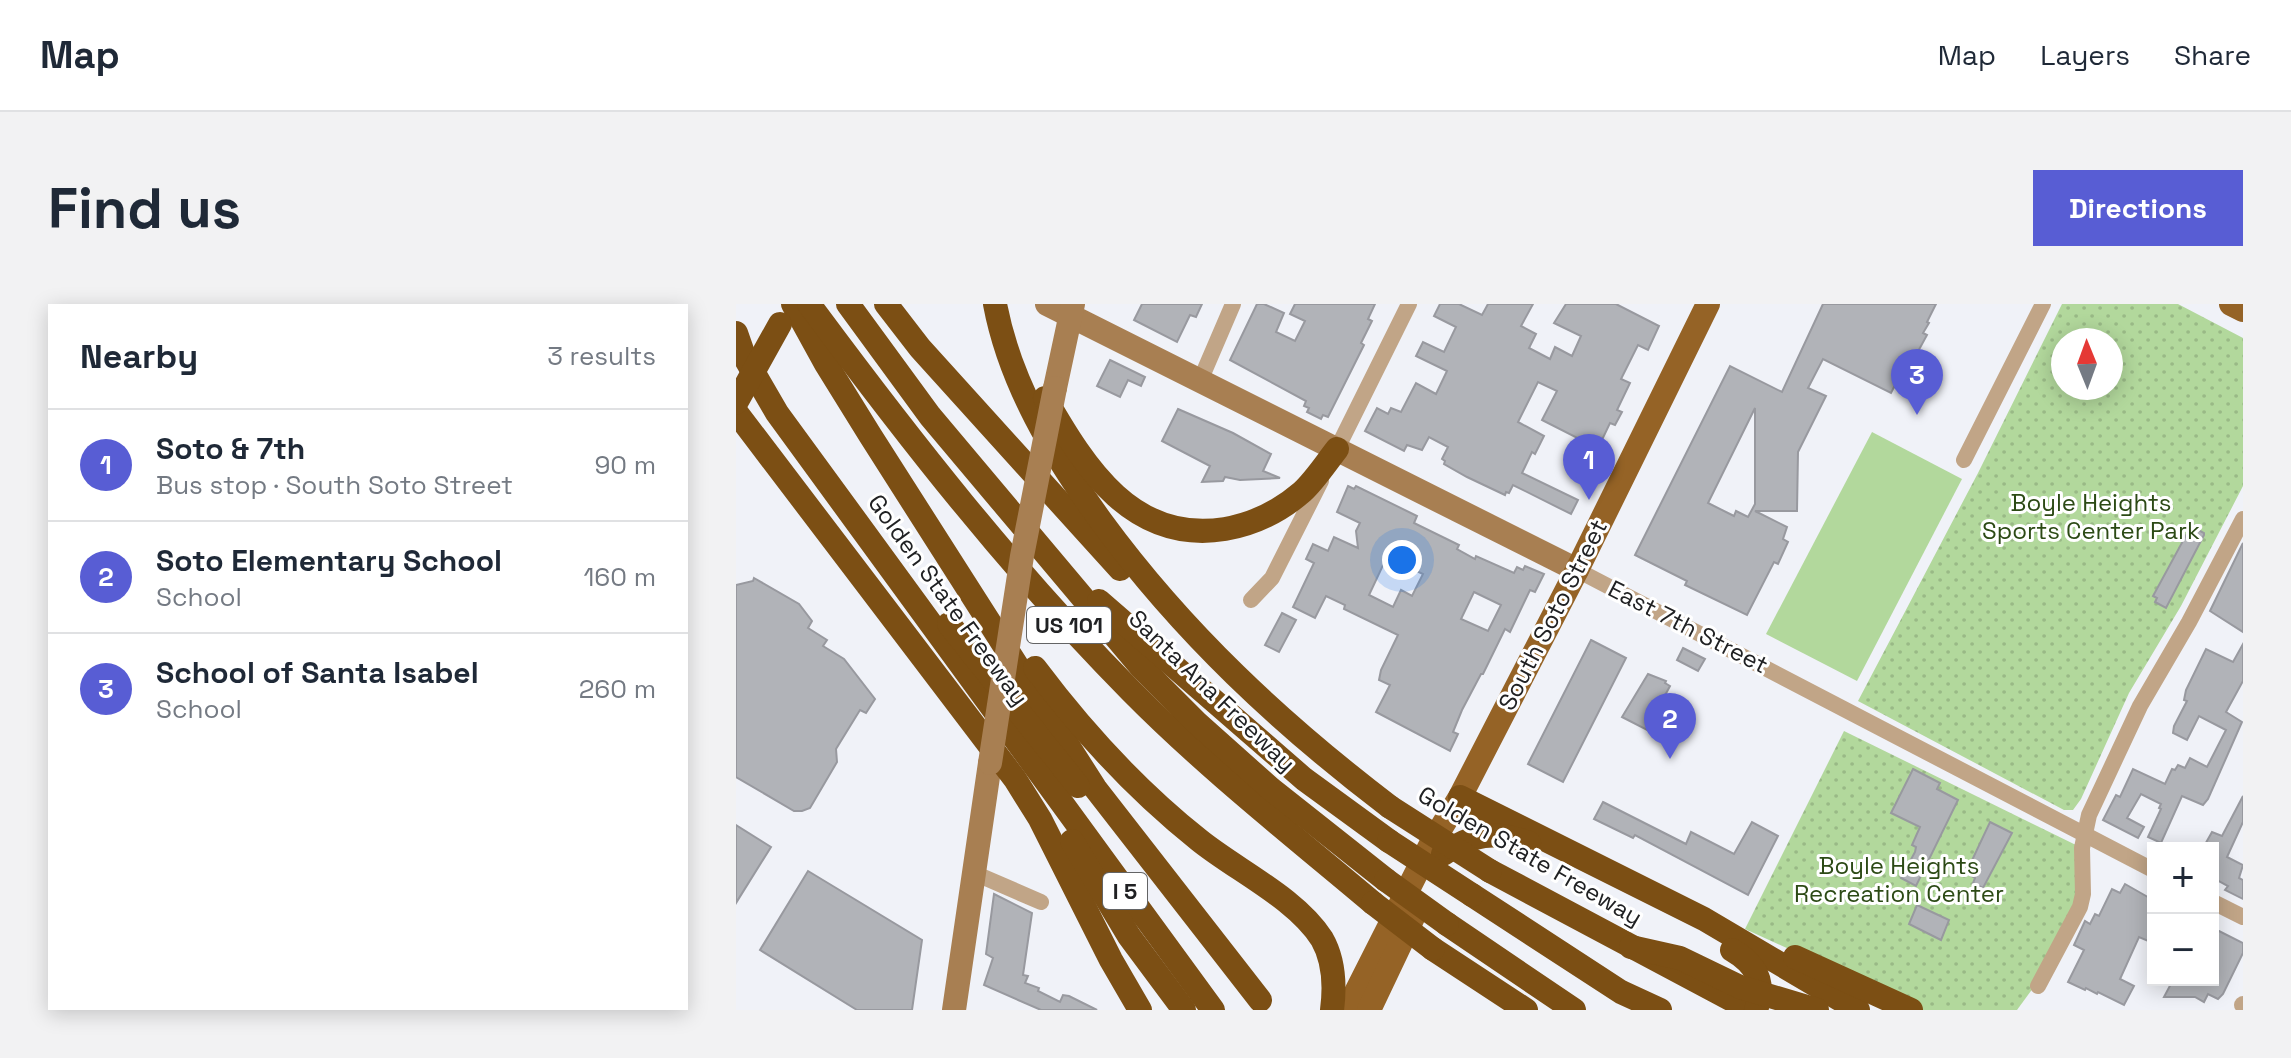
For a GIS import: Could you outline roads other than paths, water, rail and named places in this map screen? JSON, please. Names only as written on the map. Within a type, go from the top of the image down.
[{"type":"highway","name":"US 101","points":[[809,304],[922,453],[1051,606],[1111,670],[1202,759],[1373,903],[1433,949],[1526,1010]]},
{"type":"highway","name":"Santa Ana Freeway","points":[[848,304],[930,416],[1110,633],[1197,723],[1271,789],[1386,880],[1574,1010]]},
{"type":"highway","points":[[886,304],[920,348],[1136,587],[1180,634],[1206,648]]},
{"type":"highway","name":"Golden State Freeway","points":[[995,304],[1010,359],[1053,450],[1110,533],[1167,605],[1272,712],[1390,807],[1490,871],[1754,1010]]},
{"type":"highway","points":[[1005,304],[1033,377],[1067,436],[1107,488],[1143,516],[1181,530],[1201,532],[1242,526],[1279,509],[1303,491],[1337,449]]},
{"type":"highway","points":[[736,403],[789,309],[1095,788],[1264,1005]]},
{"type":"highway","name":"Golden State Freeway","points":[[736,333],[744,356],[777,413],[1213,1010]]},
{"type":"highway","points":[[736,412],[1015,779],[1040,819],[1111,960],[1140,1010]]},
{"type":"highway","points":[[873,544],[921,588],[1146,871],[1264,1005]]},
{"type":"highway","points":[[1048,558],[1304,779],[1389,841],[1621,992],[1660,1010]]},
{"type":"highway","points":[[986,617],[1023,652],[1110,760],[1155,803],[1199,840],[1293,908],[1312,926],[1329,954],[1334,991],[1332,1010]]},
{"type":"highway","points":[[1038,771],[1045,796],[1087,868],[1129,936],[1184,1010]]},
{"type":"highway","points":[[1460,797],[1704,919],[1858,1010]]},
{"type":"highway","points":[[1443,854],[1462,841],[1498,835],[1554,854],[1743,957],[1758,975],[1760,983],[1754,1010]]},
{"type":"highway","points":[[1472,895],[1638,1010]]},
{"type":"highway","points":[[1704,919],[1740,932],[1911,1010]]},
{"type":"highway","points":[[1631,947],[1680,958],[1740,987],[1817,1010]]},
{"type":"main road","name":"East 7th Street","points":[[1047,304],[1071,310],[1200,381],[1577,570]]},
{"type":"main road","name":"South Soto Street","points":[[1347,1010],[1430,846],[1460,797],[1577,570],[1708,304]]},
{"type":"main road","points":[[2231,304],[2243,310]]},
{"type":"main road","points":[[954,1010],[1022,556],[1071,310]]},
{"type":"main road","name":"South Soto Street","points":[[1369,1010],[1443,854],[1460,797]]},
{"type":"street","points":[[1200,381],[1233,304]]},
{"type":"street","points":[[1251,600],[1272,578],[1409,304]]},
{"type":"street","points":[[1964,460],[2043,304]]},
{"type":"street","points":[[2038,986],[2080,907],[2089,815],[2140,706],[2243,519]]},
{"type":"street","name":"East 7th Street","points":[[1577,570],[2147,867]]},
{"type":"street","points":[[974,873],[1041,902]]},
{"type":"street","points":[[2219,905],[2243,917]]},
{"type":"place","name":"School of Santa Isabel","points":[[1917,415]]},
{"type":"place","name":"Soto & 7th","points":[[1589,500]]},
{"type":"place","name":"Soto Elementary School","points":[[1670,759]]},
{"type":"park label","name":"Boyle Heights Sports Center Park","points":[[2091,517]]},
{"type":"park label","name":"Boyle Heights Recreation Center","points":[[1899,880]]}]
